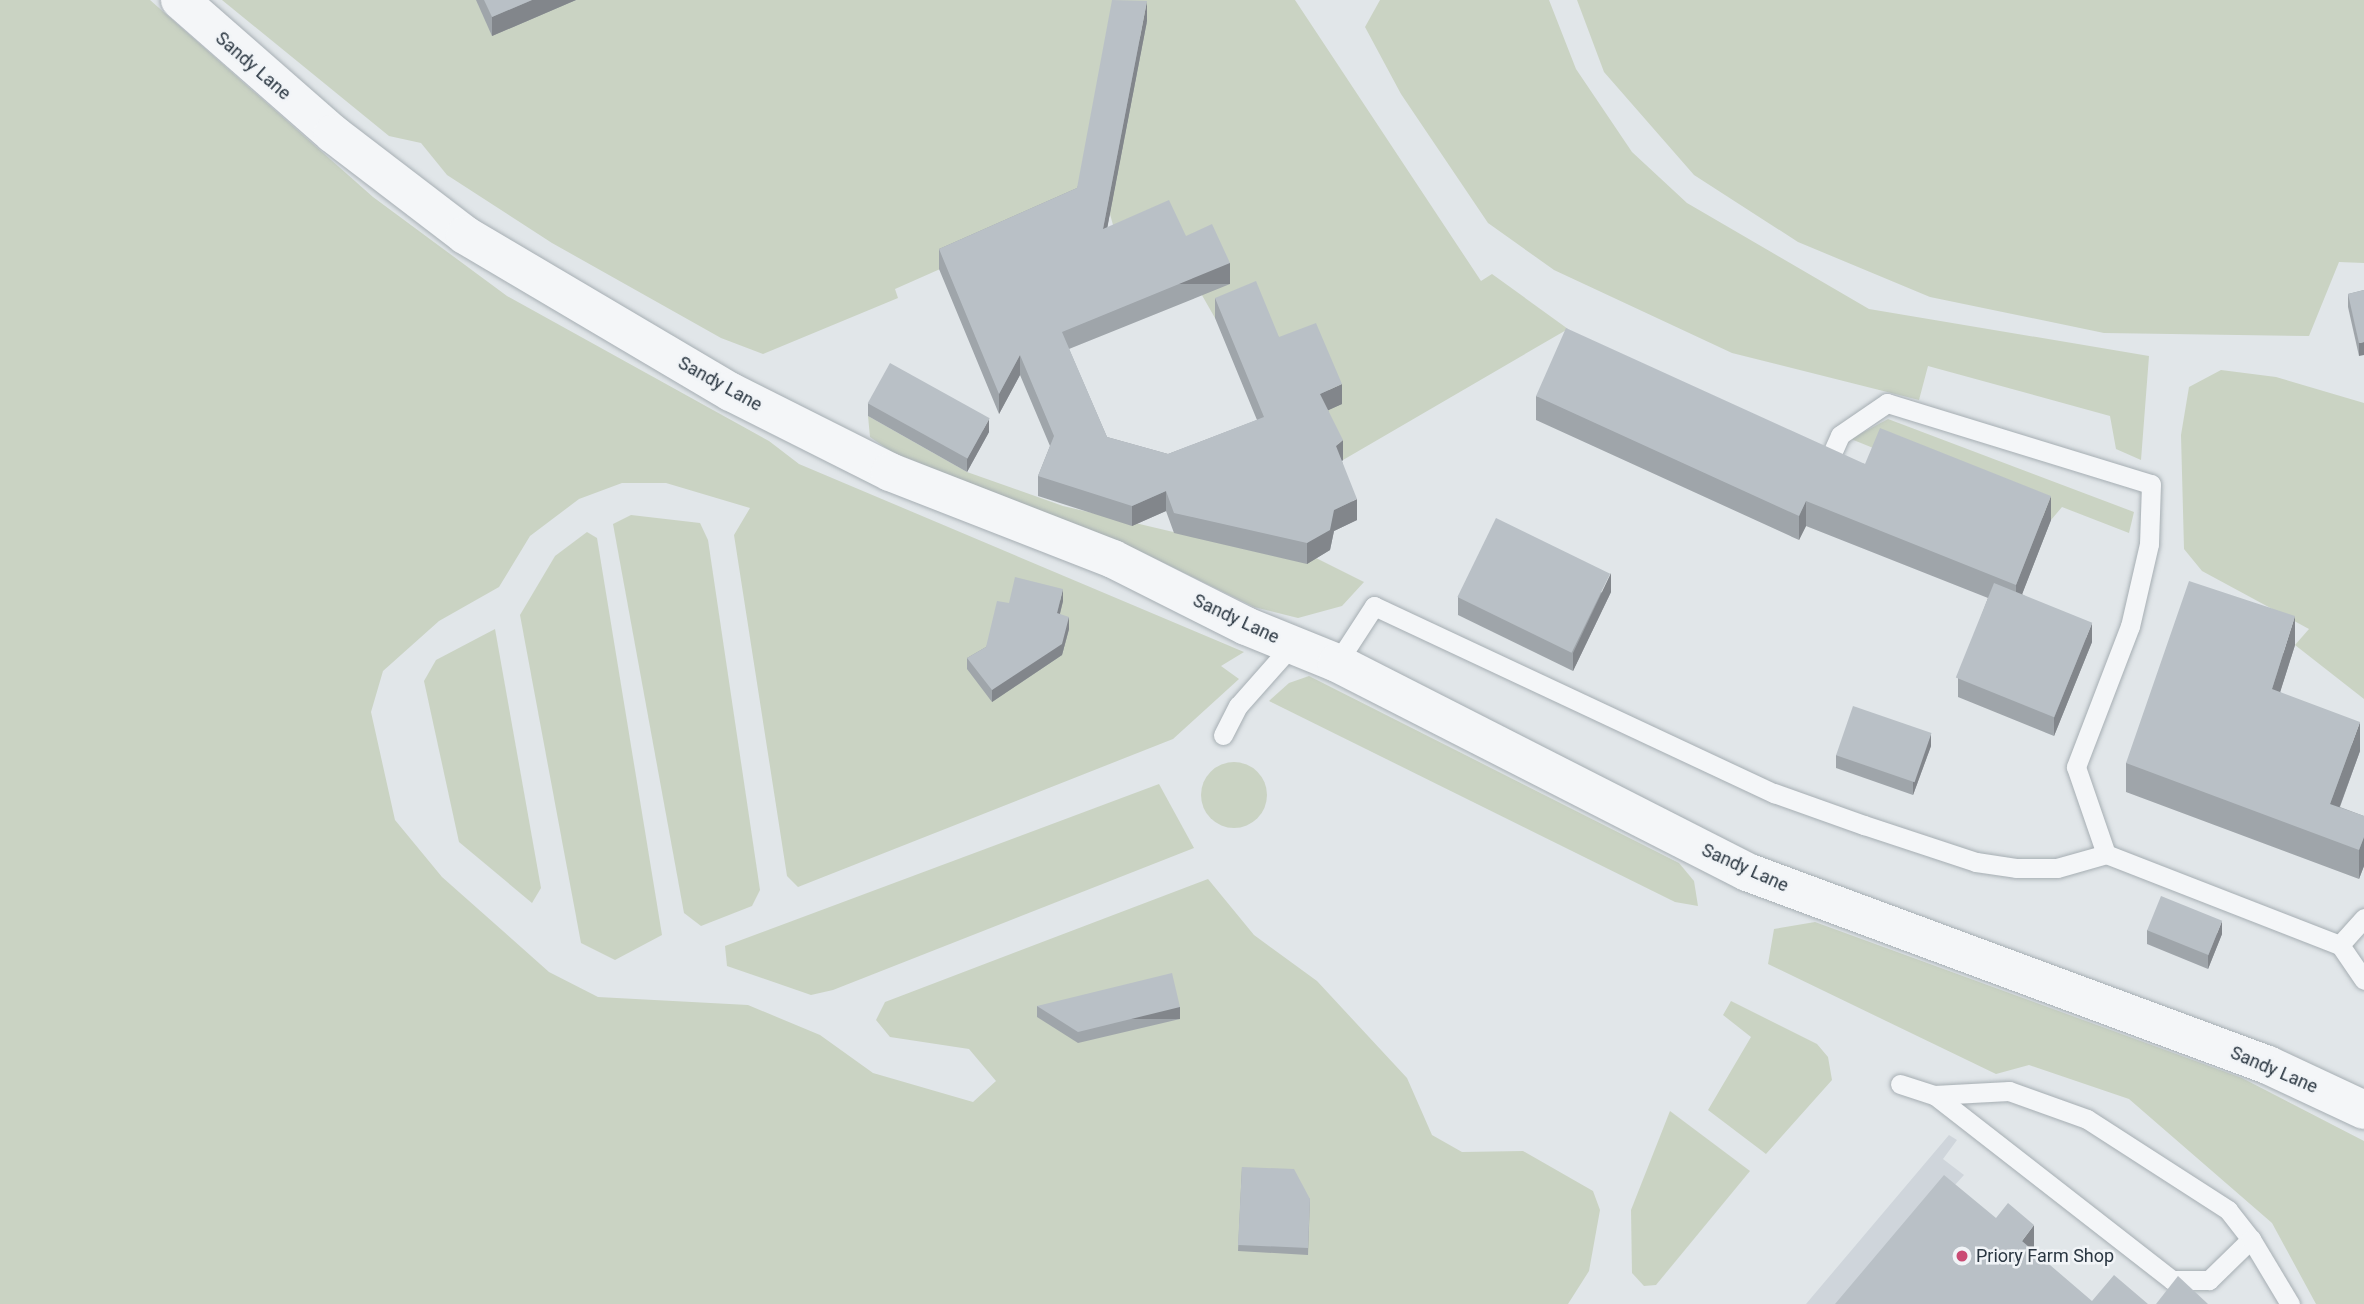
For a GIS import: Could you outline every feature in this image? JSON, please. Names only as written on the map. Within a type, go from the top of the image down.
[{"type":"street","name":"Sandy Lane","points":[[180,0],[333,134],[464,235],[731,392],[890,472],[1114,559],[1292,645],[1337,663],[1747,872],[2268,1065],[2364,1110]]},
{"type":"lane","points":[[1829,460],[1839,435],[1887,403],[2151,484],[2148,544],[2130,626],[2076,766],[2106,854]]},
{"type":"lane","points":[[1337,663],[1374,606],[1774,793],[1976,862],[2017,868],[2057,869],[2106,854],[2340,945],[2364,980]]},
{"type":"lane","points":[[1223,735],[1238,706],[1292,645]]},
{"type":"lane","points":[[2340,945],[2364,918]]},
{"type":"lane","points":[[1900,1084],[1934,1095],[2172,1280],[2209,1280],[2251,1239]]},
{"type":"lane","points":[[1934,1095],[2009,1091],[2087,1119],[2228,1210],[2251,1239],[2290,1304]]},
{"type":"shaded area","name":"Priory Farm Shop","points":[[1949,1135],[1957,1140],[1943,1159],[1964,1175],[1944,1197],[2069,1304],[1806,1304]]},
{"type":"green space","points":[[0,0],[150,0],[373,197],[507,296],[769,441],[799,464],[1244,652],[1221,666],[1239,679],[1173,739],[798,887],[787,876],[734,535],[750,508],[666,483],[622,483],[579,499],[530,536],[499,587],[439,621],[383,671],[371,712],[395,820],[442,877],[549,972],[598,997],[748,1005],[820,1035],[873,1073],[973,1102],[996,1081],[969,1049],[890,1037],[876,1020],[885,1002],[1208,879],[1254,935],[1317,981],[1407,1078],[1432,1135],[1462,1152],[1523,1151],[1593,1191],[1600,1210],[1589,1271],[1568,1304],[0,1304]]},
{"type":"green space","points":[[222,0],[1295,0],[1481,281],[1492,274],[1568,329],[1343,460],[1279,357],[1255,301],[1215,318],[1199,290],[1118,243],[1105,196],[895,289],[898,298],[763,354],[721,338],[552,243],[447,175],[421,143],[389,136]]},
{"type":"green space","points":[[1380,0],[1549,0],[1576,69],[1632,152],[1687,203],[1869,309],[2149,356],[2141,460],[2116,449],[2110,416],[1928,366],[1919,400],[1732,353],[1554,270],[1488,223],[1401,94],[1365,27]]},
{"type":"green space","points":[[1577,0],[2364,0],[2364,263],[2339,262],[2309,336],[2104,333],[1930,297],[1798,242],[1694,175],[1604,72]]},
{"type":"green space","points":[[2221,370],[2276,377],[2364,403],[2364,699],[2295,645],[2309,629],[2202,571],[2184,549],[2181,435],[2189,387]]},
{"type":"green space","points":[[868,416],[967,472],[1063,506],[1301,562],[1316,558],[1364,582],[1342,606],[1298,618],[1254,607],[1142,552],[892,452],[870,437]]},
{"type":"green space","points":[[1888,419],[2134,512],[2129,533],[2062,507],[2051,520],[1851,439]]},
{"type":"green space","points":[[631,515],[700,523],[708,540],[760,890],[752,906],[701,926],[684,913],[613,524]]},
{"type":"green space","points":[[587,532],[597,538],[662,935],[615,960],[581,943],[520,615],[555,556]]},
{"type":"green space","points":[[495,629],[541,888],[532,903],[459,842],[424,681],[436,660]]},
{"type":"green space","points":[[1309,676],[1679,863],[1694,881],[1698,906],[1675,902],[1269,701],[1289,683]]},
{"type":"green space","points":[[1234,762],[1257,772],[1267,795],[1257,818],[1234,828],[1211,818],[1201,795],[1211,772]]},
{"type":"green space","points":[[1159,784],[1194,848],[833,990],[811,995],[727,966],[725,946]]},
{"type":"green space","points":[[1815,922],[2242,1078],[2364,1141],[2364,1304],[2316,1304],[2272,1223],[2129,1099],[2029,1065],[1996,1074],[1768,964],[1774,929]]},
{"type":"green space","points":[[1731,1001],[1817,1044],[1828,1057],[1832,1080],[1766,1154],[1708,1110],[1751,1037],[1723,1015]]},
{"type":"green space","points":[[1670,1111],[1750,1171],[1656,1285],[1644,1286],[1632,1273],[1631,1210]]},
{"type":"building","points":[[484,0],[532,0],[492,17]]},
{"type":"building","points":[[1112,0],[1147,1],[1103,229],[1169,200],[1186,236],[1212,224],[1230,263],[1062,332],[1107,437],[1168,454],[1264,417],[1215,298],[1256,281],[1279,337],[1316,323],[1342,384],[1320,394],[1343,440],[1336,446],[1357,499],[1334,510],[1330,530],[1307,543],[1174,513],[1166,491],[1132,506],[1038,476],[1054,436],[1020,355],[999,394],[939,249],[1077,188]]},
{"type":"building","points":[[2364,290],[2364,342],[2359,343],[2348,294]]},
{"type":"building","points":[[1566,328],[1865,464],[1880,428],[2051,496],[2016,585],[1806,501],[1799,516],[1536,396]]},
{"type":"building","points":[[890,363],[990,418],[967,459],[868,403]]},
{"type":"building","points":[[1496,518],[1610,574],[1572,653],[1457,597]]},
{"type":"building","points":[[1015,577],[1063,589],[1057,613],[1069,617],[1062,644],[992,690],[967,658],[986,647],[997,601],[1009,603]]},
{"type":"building","points":[[2189,581],[2295,616],[2272,689],[2360,722],[2330,804],[2364,816],[2364,837],[2359,850],[2126,763]]},
{"type":"building","points":[[1994,583],[2092,623],[2054,717],[1956,678]]},
{"type":"building","points":[[1853,706],[1931,733],[1915,782],[1836,755]]},
{"type":"building","points":[[2161,896],[2222,921],[2208,955],[2147,930]]},
{"type":"building","points":[[1172,973],[1180,1007],[1078,1032],[1037,1006]]},
{"type":"building","points":[[1242,1167],[1294,1169],[1310,1199],[1308,1248],[1238,1245]]},
{"type":"building","name":"Priory Farm Shop","points":[[1944,1175],[1996,1218],[2008,1203],[2034,1225],[2022,1241],[2092,1301],[2114,1275],[2148,1304],[1835,1304]]},
{"type":"building","points":[[2178,1276],[2208,1304],[2156,1304]]},
{"type":"place","name":"Priory Farm Shop","points":[[1962,1256]]}]
